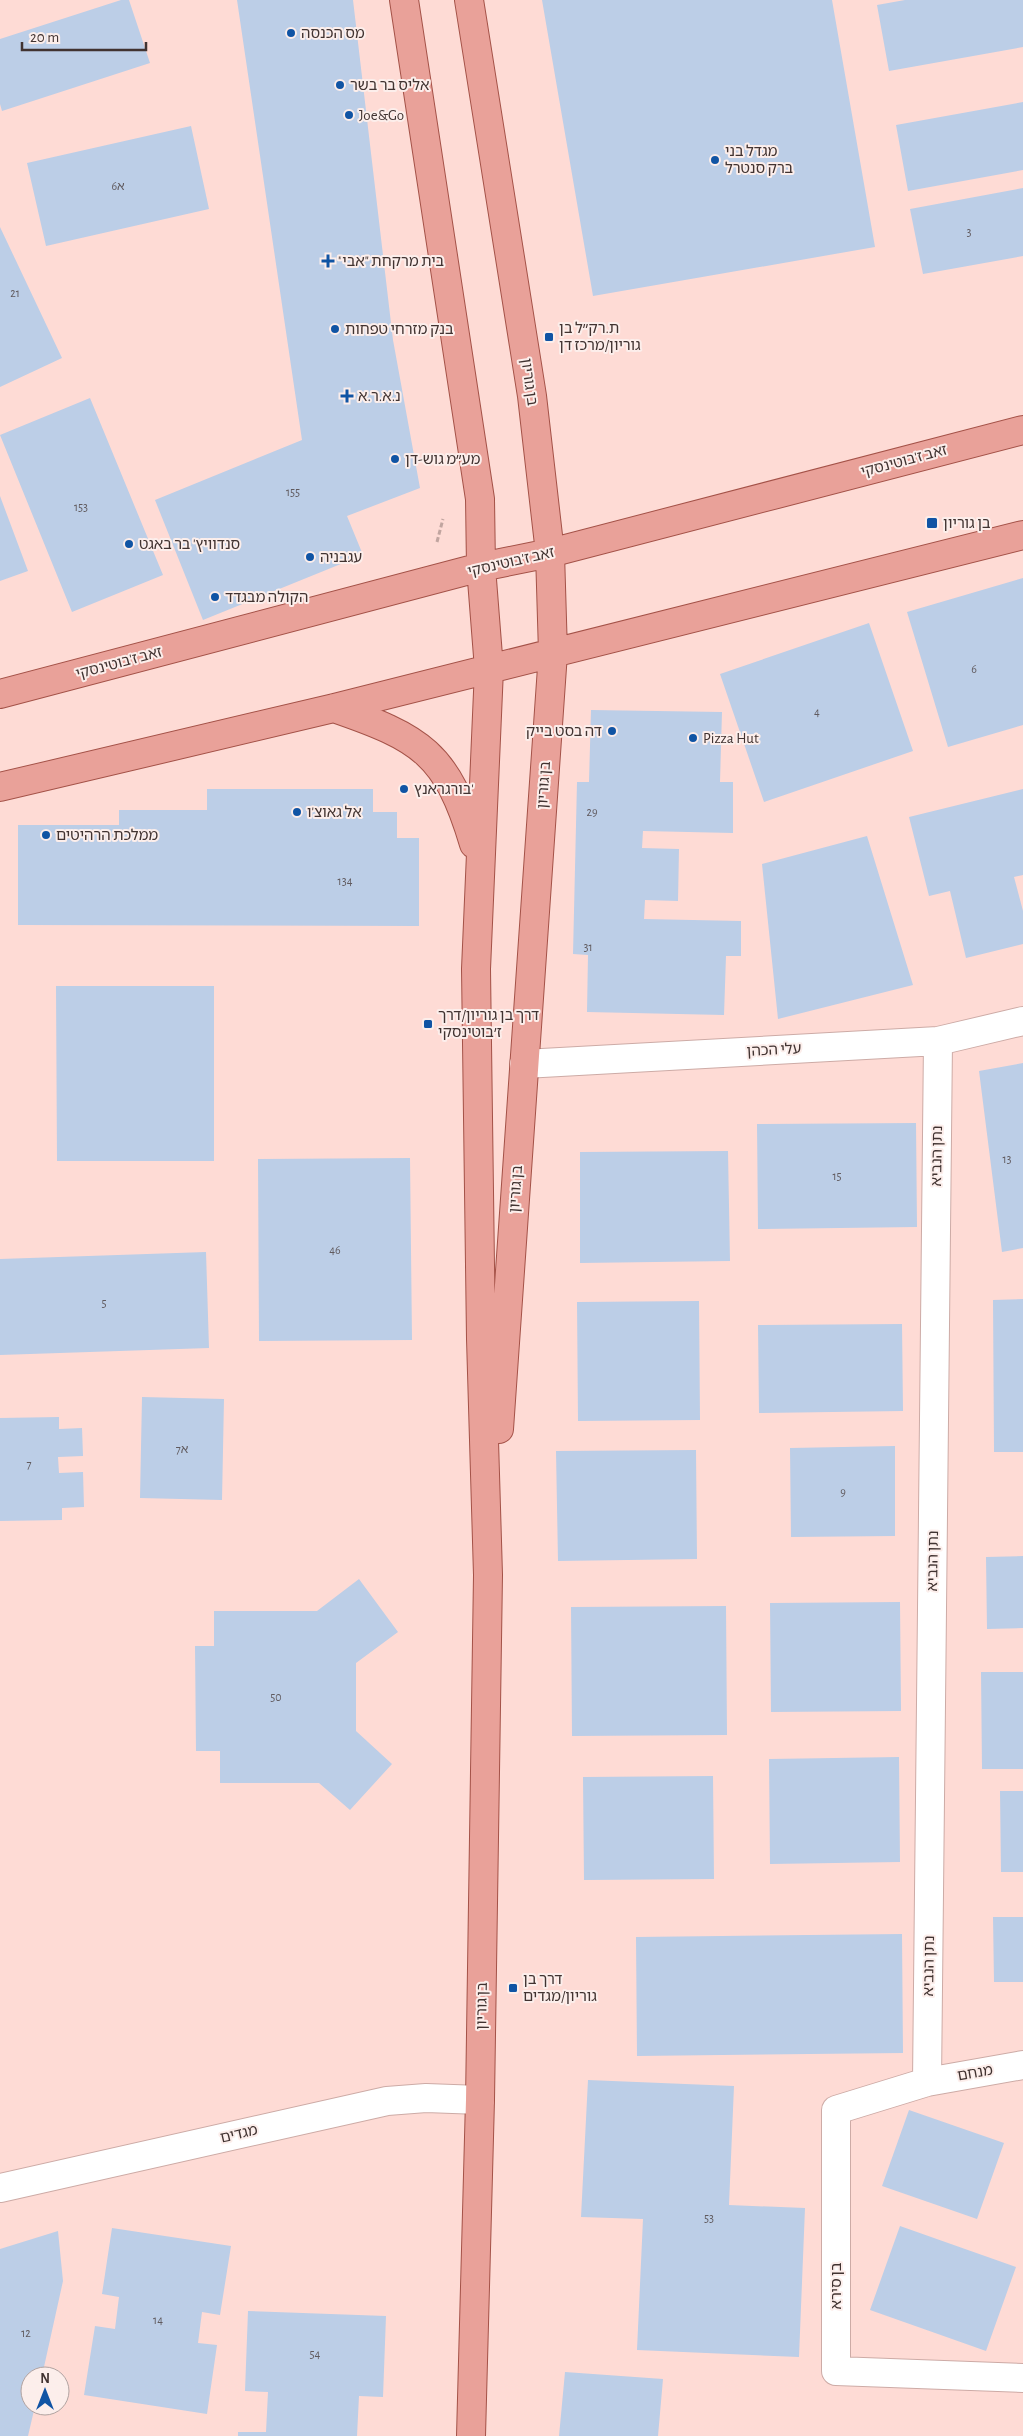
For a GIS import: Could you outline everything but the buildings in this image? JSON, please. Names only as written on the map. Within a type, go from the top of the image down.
[{"type":"main road","name":"בן גוריון","points":[[404,0],[480,499],[481,567],[489,669],[479,862],[476,969],[481,1339],[488,1575],[480,2100],[471,2436]]},
{"type":"main road","name":"בן גוריון","points":[[469,0],[532,396],[550,553],[553,653],[516,1200],[488,1575]]},
{"type":"main road","name":"זאב ז'בוטינסקי","points":[[0,694],[481,567],[550,553],[1023,430]]},
{"type":"main road","points":[[0,787],[334,708],[1023,535]]},
{"type":"main road","points":[[334,708],[401,734],[425,751],[440,766],[462,807],[479,862]]},
{"type":"street","name":"עלי הכהן","points":[[524,1064],[938,1041],[1023,1021]]},
{"type":"street","name":"נתן הנביא","points":[[927,2082],[938,1041]]},
{"type":"street","name":"מנחם","points":[[927,2082],[1023,2065]]},
{"type":"street","name":"בן סירא","points":[[927,2082],[836,2110],[836,2371],[1023,2378]]},
{"type":"street","name":"מגדים","points":[[0,2188],[387,2101],[426,2098],[480,2100]]},
{"type":"place","name":"מס הכנסה","points":[[291,33]]},
{"type":"place","name":"אליס בר בשר","points":[[340,85]]},
{"type":"place","name":"Joe&Go","points":[[349,115]]},
{"type":"place","name":"מגדל בני ברק סנטרל","points":[[715,160]]},
{"type":"place","name":"\"בית מרקחת \"אבי","points":[[328,261]]},
{"type":"place","name":"בנק מזרחי טפחות","points":[[335,329]]},
{"type":"place","name":"ת.רק״ל בן גוריון/מרכז דן","points":[[549,337]]},
{"type":"place","name":"נ.א.ר.א","points":[[347,396]]},
{"type":"place","name":"מע״מ גוש-דן","points":[[395,459]]},
{"type":"place","name":"בן גוריון","points":[[932,523]]},
{"type":"place","name":"סנדוויץ' בר באגט","points":[[129,544]]},
{"type":"place","name":"עגבניה","points":[[310,557]]},
{"type":"place","name":"הקולה מבגדד","points":[[215,597]]},
{"type":"place","name":"דה בסט בייק","points":[[612,731]]},
{"type":"place","name":"Pizza Hut","points":[[693,738]]},
{"type":"place","name":"בורגראנץ'","points":[[404,789]]},
{"type":"place","name":"אל גאוצ'ו","points":[[297,812]]},
{"type":"place","name":"ממלכת הרהיטים","points":[[46,835]]},
{"type":"place","name":"דרך בן גוריון/דרך ז׳בוטינסקי","points":[[428,1024]]},
{"type":"place","name":"דרך בן גוריון/מגדים","points":[[513,1988]]}]
